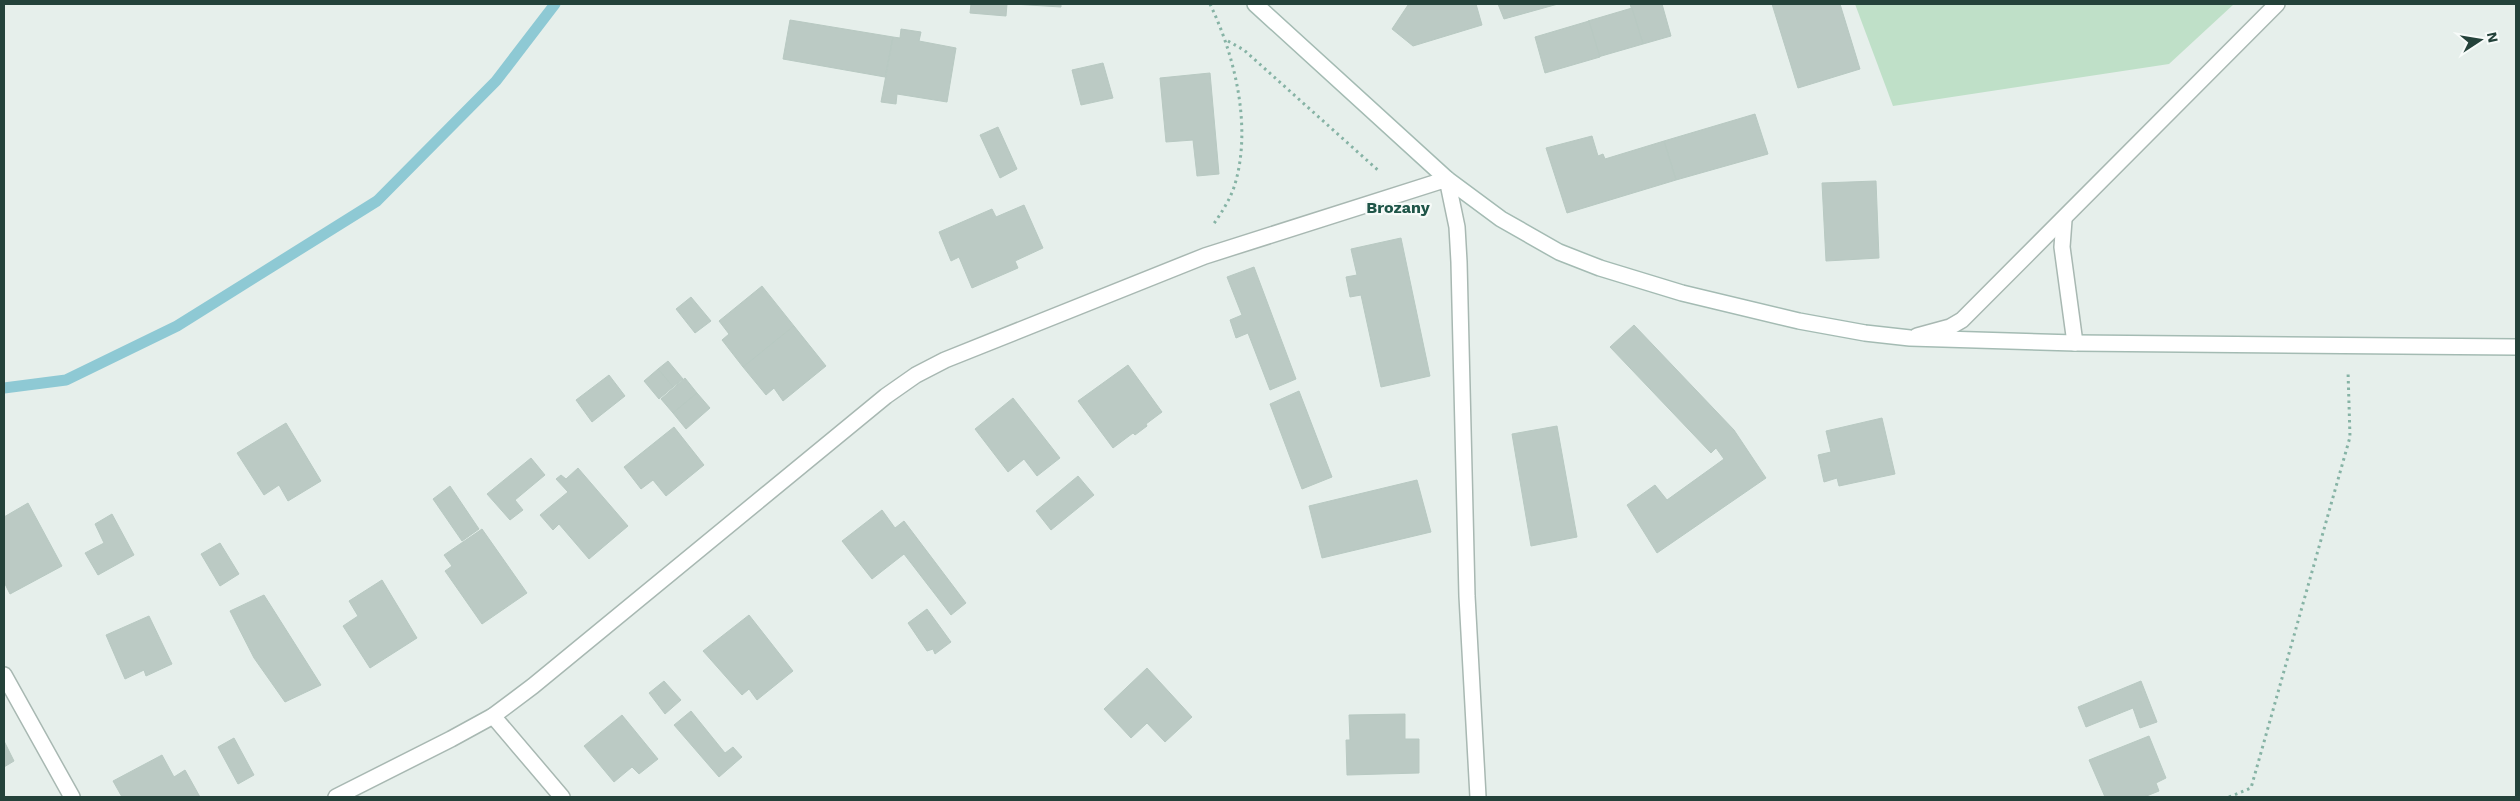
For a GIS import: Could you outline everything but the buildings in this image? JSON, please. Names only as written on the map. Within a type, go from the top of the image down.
[{"type":"street","points":[[1255,4],[1447,179],[1501,219],[1559,252],[1600,268],[1682,293],[1799,321],[1865,333],[1910,338],[2075,343],[2516,347]]},
{"type":"street","points":[[1910,338],[1950,328],[1962,320],[2064,220],[2277,4]]},
{"type":"street","points":[[336,797],[493,716],[533,686],[886,396],[916,375],[945,360],[1205,256],[1447,179]]},
{"type":"street","points":[[1447,179],[1457,227],[1459,262],[1467,596],[1478,797]]},
{"type":"street","points":[[2064,220],[2062,247],[2075,343]]},
{"type":"street","points":[[4,675],[72,797]]},
{"type":"street","points":[[493,716],[562,797]]},
{"type":"path","points":[[1205,256],[1199,238],[1212,227],[1226,206],[1235,184],[1240,159],[1241,132],[1238,96],[1227,41],[1210,4]]},
{"type":"path","points":[[1227,41],[1244,50],[1404,193]]},
{"type":"path","points":[[2228,797],[2251,788],[2350,436],[2349,345]]},
{"type":"green space","points":[[1855,4],[2234,4],[2169,64],[1893,106]]},
{"type":"waterway","points":[[4,388],[66,380],[177,326],[377,201],[496,81],[555,4]]},
{"type":"district","name":"Brozany","points":[[1398,207]]}]
